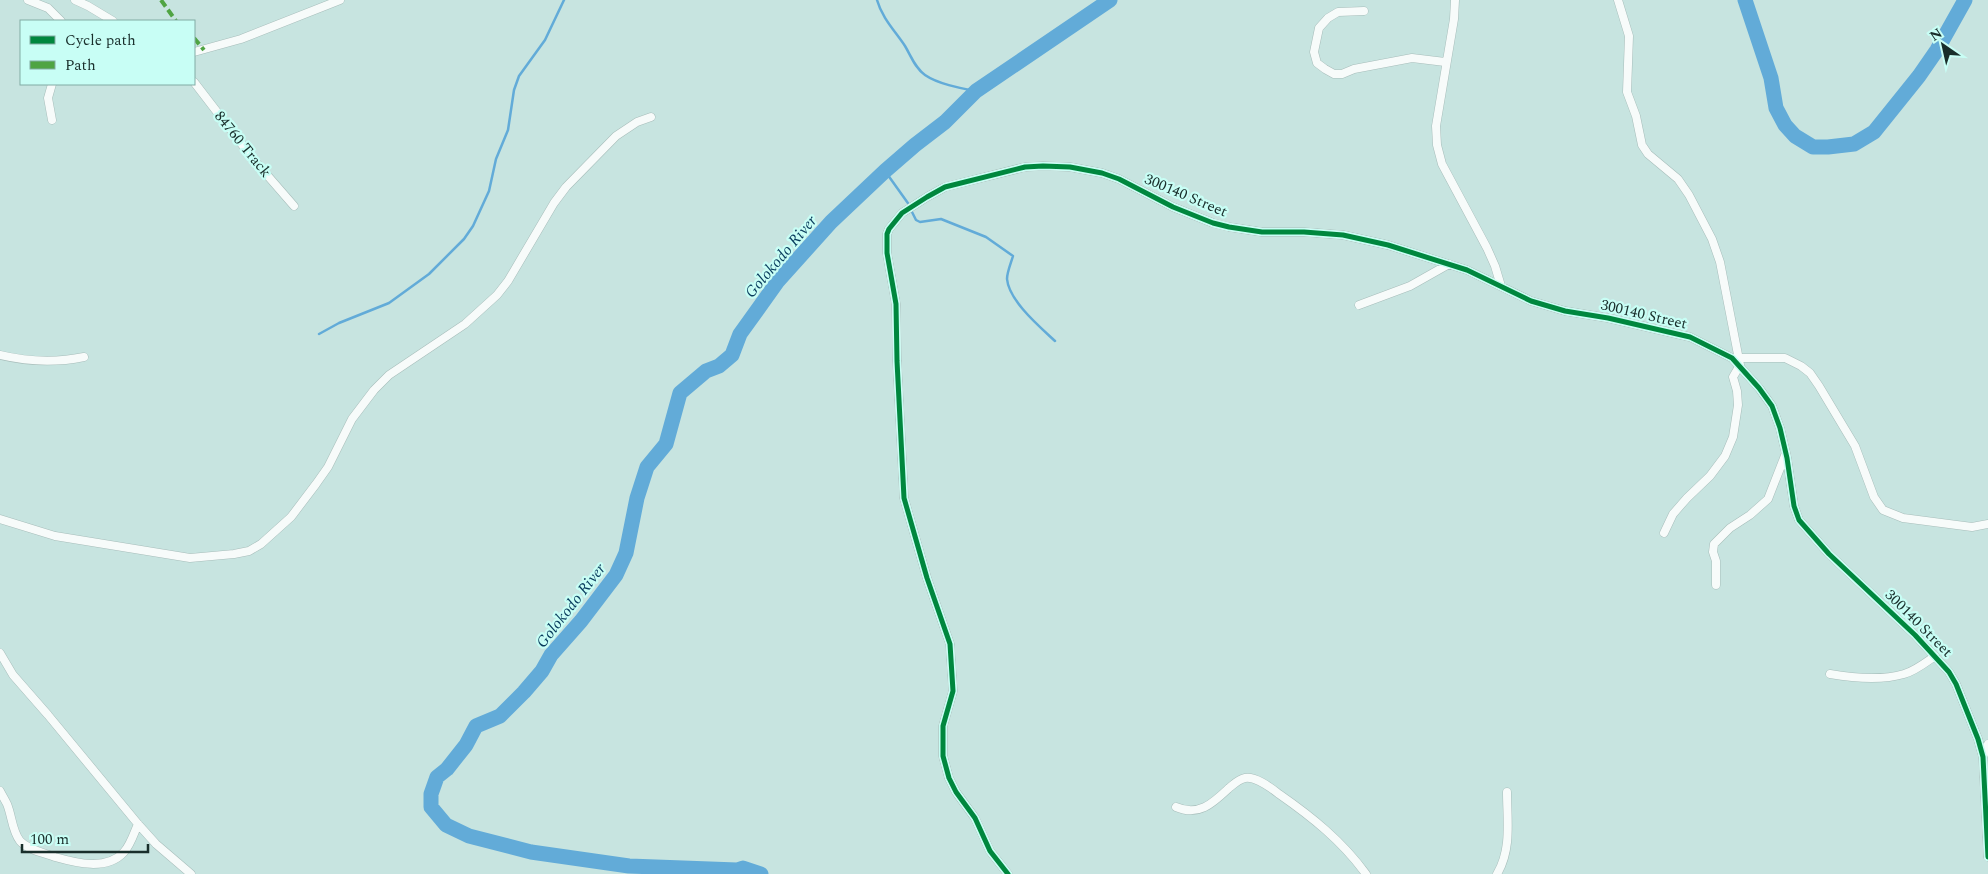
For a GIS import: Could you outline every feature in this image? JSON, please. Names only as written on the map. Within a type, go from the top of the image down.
[{"type":"street","points":[[28,0],[48,8],[60,20]]},
{"type":"street","points":[[75,0],[111,20]]},
{"type":"street","points":[[195,52],[241,39],[340,0]]},
{"type":"street","points":[[1455,0],[1454,20],[1445,62],[1436,126],[1437,145],[1442,164],[1487,248],[1501,286]]},
{"type":"street","points":[[1618,0],[1629,36],[1627,92],[1636,116],[1642,145],[1648,154],[1678,179],[1701,216],[1712,239],[1722,271],[1739,361],[1733,377],[1737,391],[1736,422],[1726,456],[1710,476],[1673,514],[1664,533]]},
{"type":"street","points":[[1364,11],[1338,12],[1328,18],[1319,28],[1314,52],[1317,63],[1334,74],[1342,74],[1354,69],[1412,58],[1445,62]]},
{"type":"street","name":"84760 Track","points":[[195,83],[250,155],[294,206]]},
{"type":"street","points":[[52,85],[48,98],[52,120]]},
{"type":"street","points":[[0,519],[55,536],[190,558],[234,554],[249,551],[261,544],[291,517],[316,484],[328,467],[352,419],[374,390],[389,375],[465,324],[497,295],[566,187],[616,136],[636,122],[651,117]]},
{"type":"street","name":"300140 Street","points":[[1008,874],[990,851],[975,818],[956,792],[949,778],[943,756],[942,726],[952,701],[953,691],[950,644],[927,578],[904,498],[896,304],[887,248],[889,229],[902,213],[927,196],[945,187],[1025,167],[1070,167],[1102,173],[1119,179],[1173,207],[1213,223],[1244,230],[1343,235],[1388,245],[1449,264],[1531,301],[1564,311],[1608,318],[1690,337],[1739,361],[1772,406],[1786,453],[1794,506],[1799,520],[1829,554],[1934,656],[1949,672],[1956,684],[1978,739],[1983,757],[1988,857]]},
{"type":"street","points":[[1359,305],[1410,286],[1449,264]]},
{"type":"street","points":[[0,355],[30,361],[48,362],[62,362],[84,357]]},
{"type":"street","points":[[1739,361],[1785,358],[1802,366],[1810,373],[1855,446],[1874,498],[1884,510],[1903,518],[1972,527],[1988,524]]},
{"type":"street","points":[[1716,584],[1714,544],[1730,528],[1750,516],[1768,499],[1786,453]]},
{"type":"street","points":[[0,653],[13,675],[138,824],[156,844],[192,874]]},
{"type":"street","points":[[1830,674],[1870,678],[1905,674],[1918,668],[1934,656]]},
{"type":"street","points":[[1983,757],[1988,744]]},
{"type":"street","points":[[1176,806],[1189,811],[1198,810],[1220,796],[1241,779],[1250,777],[1313,818],[1346,850],[1366,874]]},
{"type":"street","points":[[0,791],[8,805],[16,833],[24,845],[76,863],[102,863],[124,853],[138,824]]},
{"type":"street","points":[[1497,874],[1502,866],[1507,847],[1507,792]]},
{"type":"waterway","points":[[319,334],[339,323],[389,303],[429,274],[464,239],[473,226],[489,191],[496,159],[508,130],[514,90],[519,76],[545,40],[564,0]]},
{"type":"waterway","points":[[877,0],[885,19],[916,65],[925,75],[943,83],[976,91]]},
{"type":"waterway","name":"Golokodo River","points":[[761,874],[743,868],[737,870],[629,866],[531,852],[469,836],[446,825],[431,807],[431,794],[437,777],[447,769],[466,745],[476,726],[500,716],[524,692],[542,671],[551,655],[581,621],[616,575],[626,553],[637,498],[647,467],[666,444],[680,393],[706,371],[719,366],[732,355],[740,334],[778,281],[831,222],[885,171],[945,122],[976,91],[1110,0]]},
{"type":"waterway","name":"Golokodo River","points":[[1745,0],[1771,78],[1776,108],[1785,125],[1795,136],[1813,147],[1854,144],[1874,132],[1919,76],[1937,50],[1965,0]]},
{"type":"waterway","points":[[885,171],[910,206]]},
{"type":"waterway","points":[[911,210],[916,220],[920,222],[941,219],[986,237],[1013,256],[1007,279],[1013,296],[1026,313],[1055,341]]},
{"type":"marked path","points":[[161,0],[175,20]]},
{"type":"marked path","points":[[195,39],[204,50]]},
{"type":"cycle path","points":[[1008,874],[990,851],[975,818],[956,792],[949,778],[943,756],[943,726],[953,691],[950,644],[927,578],[904,498],[896,304],[887,253],[887,234],[902,213],[945,187],[1025,167],[1043,166],[1070,167],[1102,173],[1119,179],[1173,207],[1213,223],[1229,227],[1262,232],[1304,232],[1343,235],[1388,245],[1467,270],[1531,301],[1565,311],[1608,318],[1690,337],[1732,358],[1759,388],[1772,406],[1780,428],[1787,458],[1794,506],[1799,520],[1829,554],[1915,635],[1949,672],[1956,684],[1978,739],[1983,757],[1988,857]]}]
